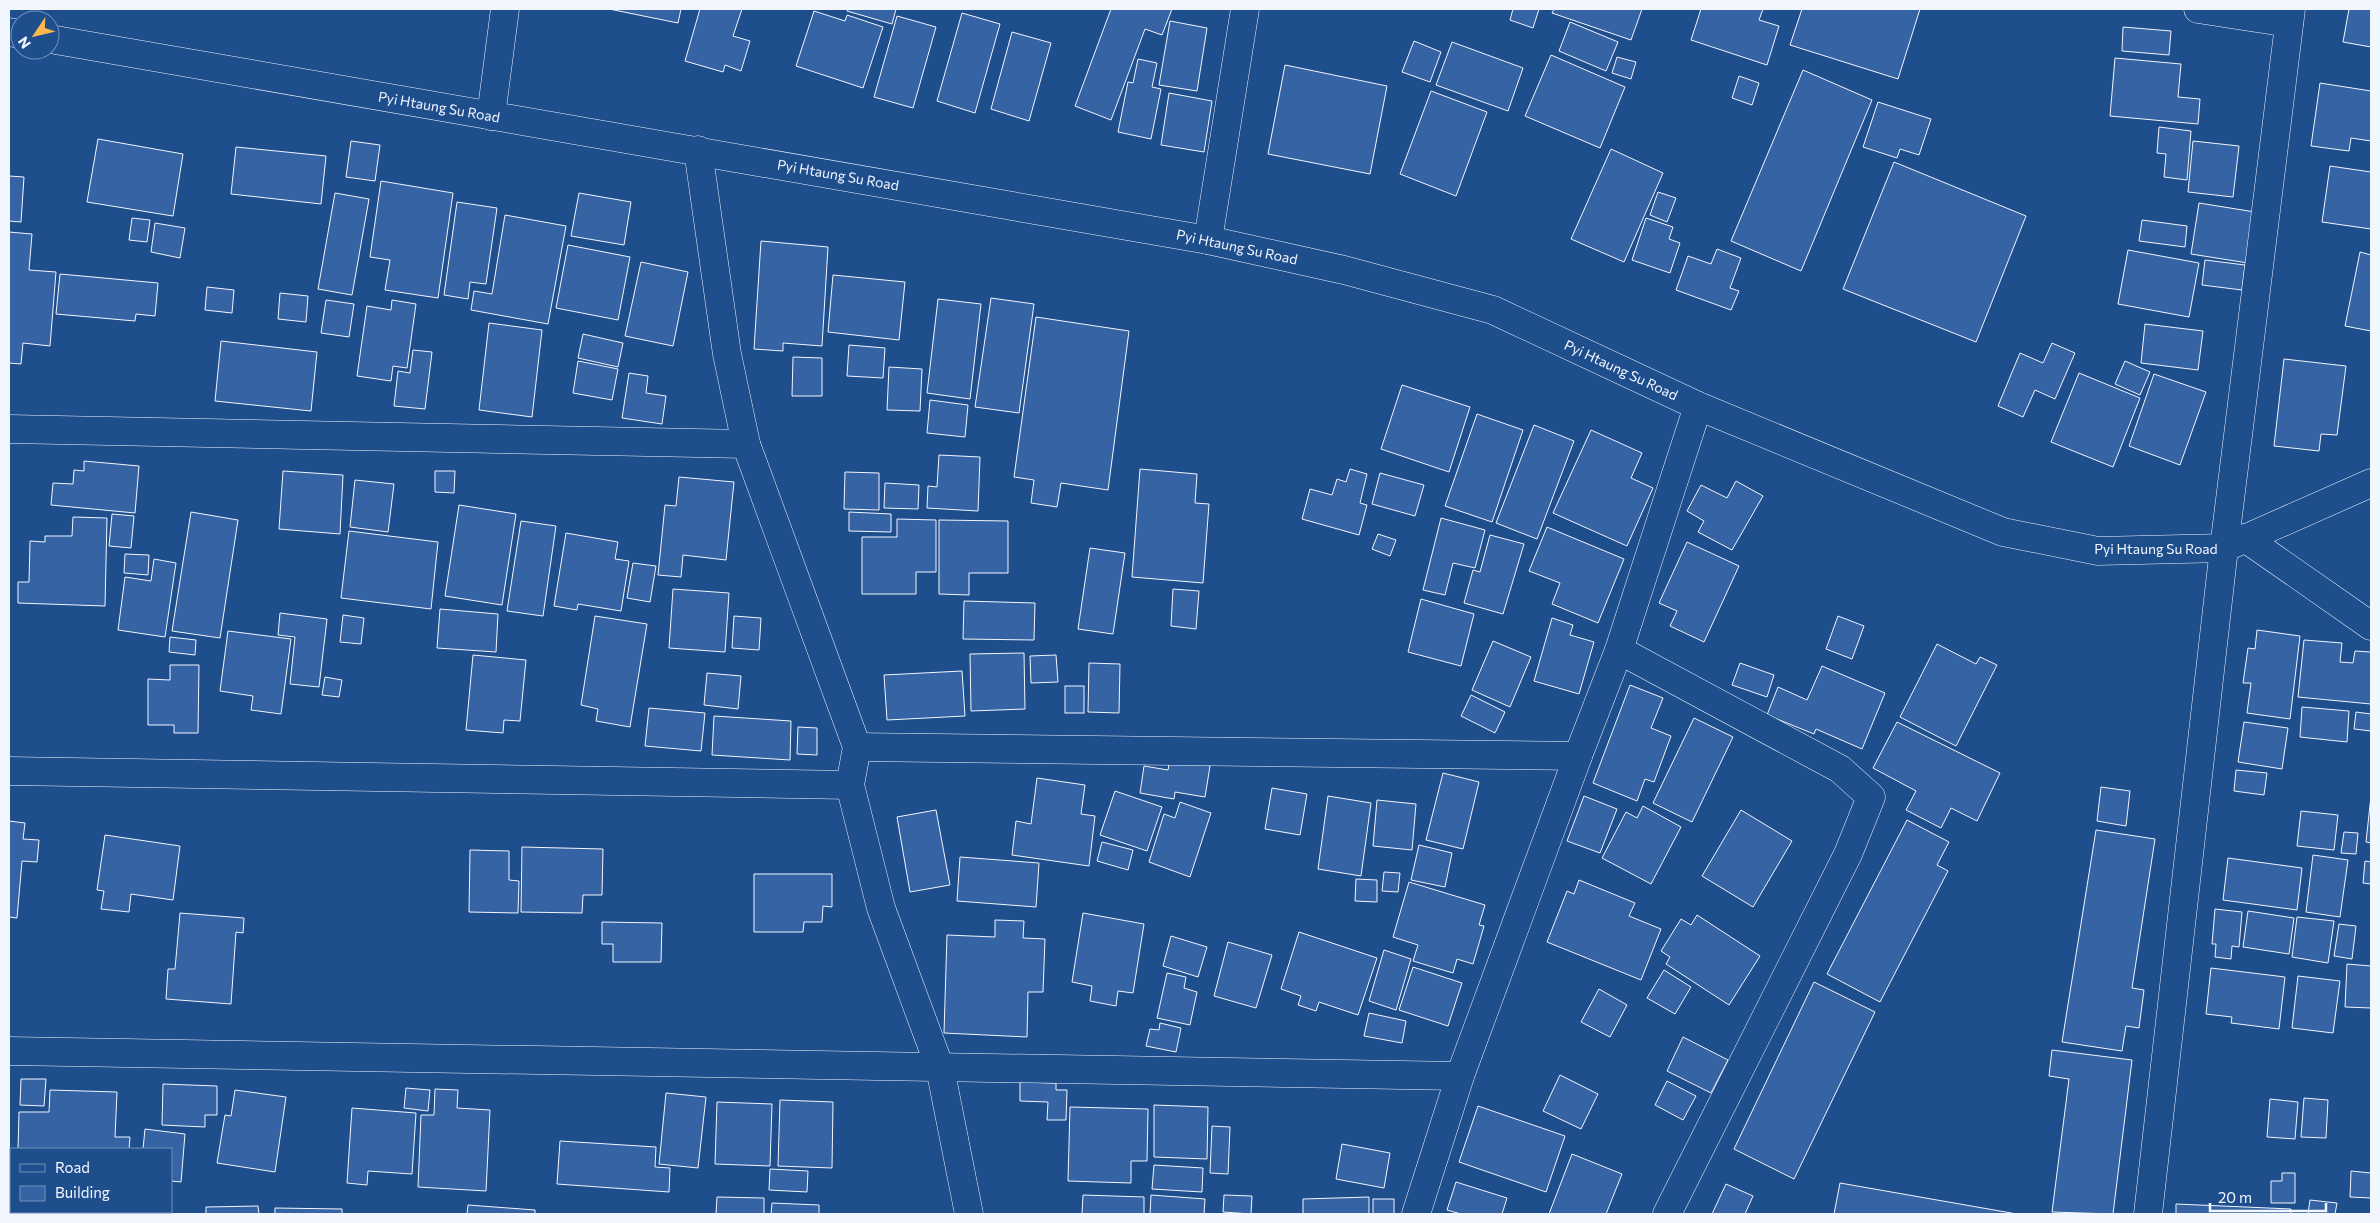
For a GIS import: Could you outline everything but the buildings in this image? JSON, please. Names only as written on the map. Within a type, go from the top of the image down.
[{"type":"main road","points":[[490,116],[505,9]]},
{"type":"main road","points":[[1208,240],[1245,9]]},
{"type":"main road","points":[[2148,1214],[2234,543],[2290,16],[2198,9]]},
{"type":"main road","name":"Pyi Htaung Su Road","points":[[60,41],[1208,240],[1344,270],[1493,310],[1698,406],[2003,532],[2098,551],[2234,543],[2371,482]]},
{"type":"main road","points":[[698,150],[727,354],[746,444],[857,747],[850,785],[881,908],[940,1068],[968,1214]]},
{"type":"main road","points":[[1416,1214],[1460,1076],[1619,650],[1698,406]]},
{"type":"main road","points":[[9,429],[746,444]]},
{"type":"main road","points":[[2234,543],[2371,626]]},
{"type":"main road","points":[[1619,650],[1840,769],[1871,797],[1848,854],[1667,1214]]},
{"type":"main road","points":[[857,747],[1578,756]]},
{"type":"main road","points":[[9,771],[850,785]]},
{"type":"main road","points":[[9,1051],[1460,1076]]}]
